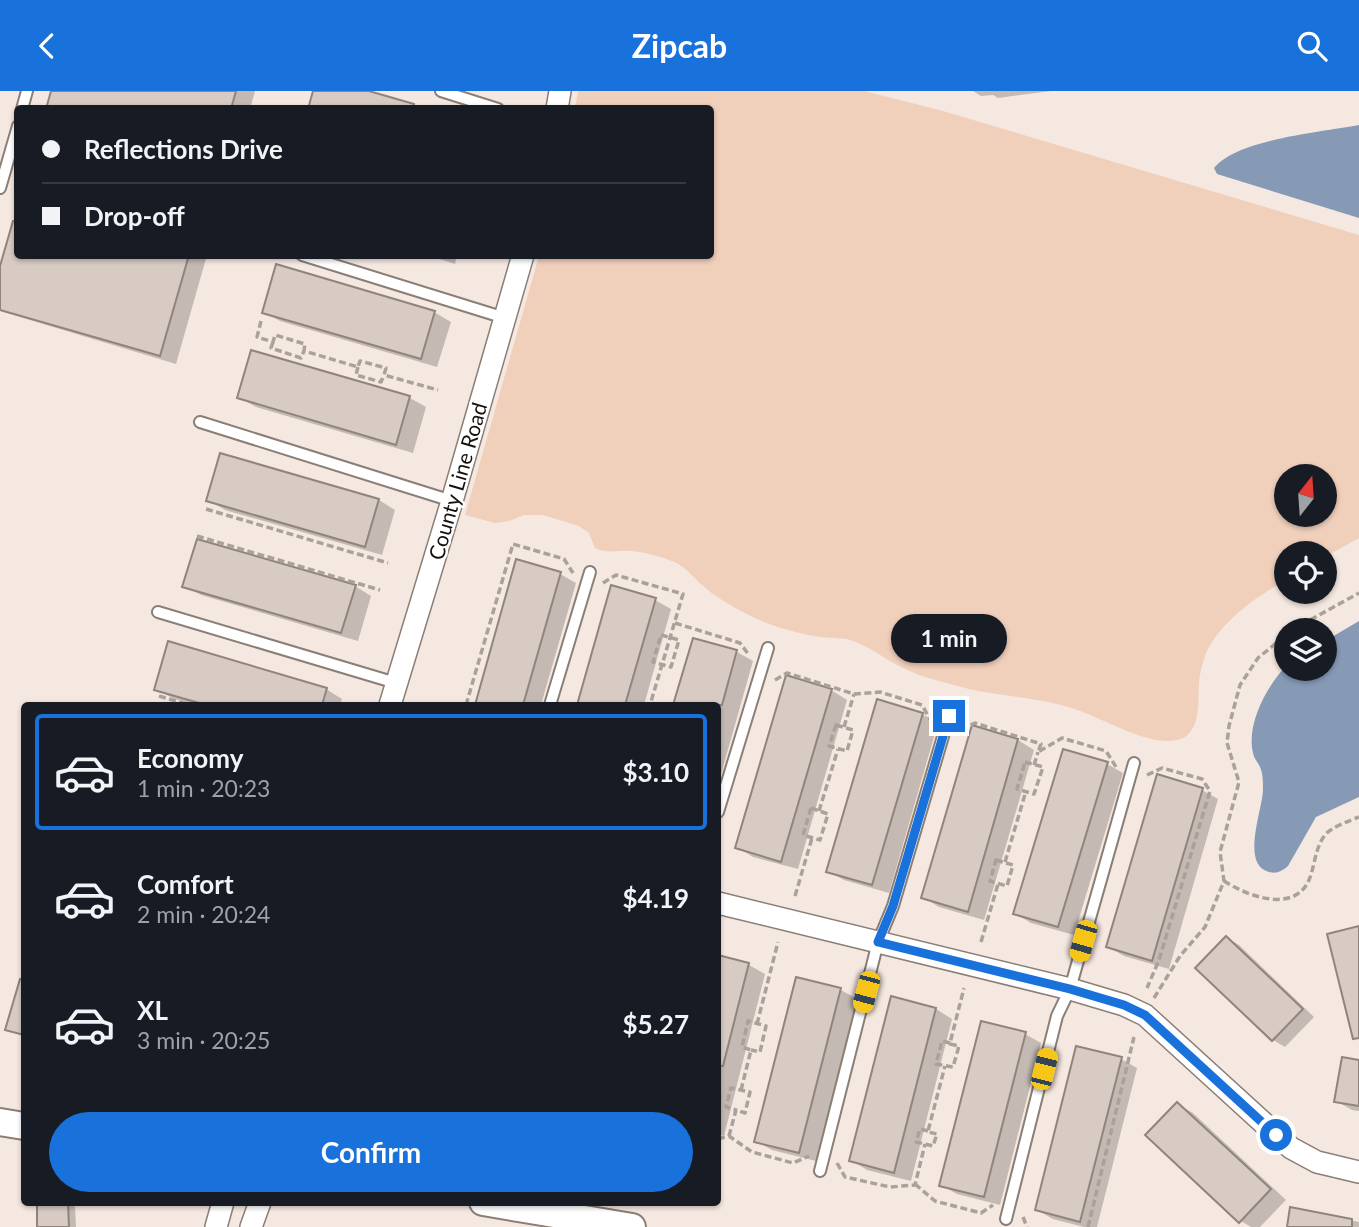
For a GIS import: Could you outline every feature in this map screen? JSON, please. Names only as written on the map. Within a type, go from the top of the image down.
[{"type":"street","name":"County Line Road","points":[[391,702],[522,259]]},
{"type":"street","points":[[721,904],[1070,989],[1124,1005],[1145,1015],[1291,1148],[1317,1162],[1359,1172]]},
{"type":"street","points":[[0,1122],[21,1126]]},
{"type":"street","points":[[216,1227],[222,1206]]},
{"type":"street","points":[[251,1227],[259,1206]]},
{"type":"street","points":[[507,1206],[632,1227]]},
{"type":"lane","points":[[441,91],[485,105]]},
{"type":"lane","points":[[0,188],[14,140]]},
{"type":"lane","points":[[315,259],[505,319]]},
{"type":"lane","points":[[200,422],[452,501]]},
{"type":"lane","points":[[551,702],[590,572]]},
{"type":"lane","points":[[158,612],[396,683]]},
{"type":"lane","points":[[721,802],[768,647]]},
{"type":"lane","points":[[820,1171],[878,942],[893,906],[949,716]]},
{"type":"lane","points":[[1006,1219],[1057,1016],[1070,989],[1133,764]]},
{"type":"path","points":[[261,321],[257,337],[272,342]]},
{"type":"path","points":[[275,335],[305,344],[304,351],[301,358],[271,348],[272,342],[275,335]]},
{"type":"path","points":[[304,351],[358,367]]},
{"type":"path","points":[[360,361],[386,368],[384,375],[382,382],[356,375],[360,361]]},
{"type":"path","points":[[384,375],[438,390]]},
{"type":"path","points":[[206,509],[387,563]]},
{"type":"path","points":[[197,536],[380,590]]},
{"type":"path","points":[[1314,618],[1359,593]]},
{"type":"path","points":[[674,623],[740,643],[752,659]]},
{"type":"path","points":[[661,635],[679,640],[671,667],[653,661],[661,635]]},
{"type":"path","points":[[1145,1015],[1180,956],[1205,927],[1224,881],[1220,852],[1239,782],[1227,743],[1229,726],[1240,685],[1258,659],[1274,645]]},
{"type":"path","points":[[767,684],[787,673],[854,694],[880,692],[922,705],[934,727],[955,731],[975,723],[1041,744],[1034,765]]},
{"type":"path","points":[[844,727],[854,694]]},
{"type":"path","points":[[159,697],[178,702]]},
{"type":"path","points":[[836,725],[844,727],[853,730],[846,751],[829,746],[836,725]]},
{"type":"path","points":[[1038,752],[1062,738],[1107,751],[1120,773],[1138,779],[1162,768],[1202,779],[1210,791],[1159,960],[1147,988]]},
{"type":"path","points":[[819,811],[838,748]]},
{"type":"path","points":[[1025,762],[1042,767],[1034,794],[1026,791],[1017,789],[1025,762]]},
{"type":"path","points":[[1005,862],[1026,791]]},
{"type":"path","points":[[811,809],[828,814],[820,840],[812,838],[803,835],[811,809]]},
{"type":"path","points":[[1224,881],[1254,897],[1294,897],[1303,890],[1309,880],[1321,842],[1327,833],[1359,817]]},
{"type":"path","points":[[794,896],[812,838]]},
{"type":"path","points":[[996,860],[1013,865],[1007,886],[998,884],[990,881],[996,860]]},
{"type":"path","points":[[981,942],[998,884]]},
{"type":"path","points":[[757,1024],[778,942]]},
{"type":"path","points":[[950,1043],[964,988]]},
{"type":"path","points":[[748,1021],[766,1026],[760,1052],[751,1050],[742,1047],[748,1021]]},
{"type":"path","points":[[1088,1227],[1135,1037]]},
{"type":"path","points":[[942,1041],[950,1043],[959,1046],[953,1067],[936,1064],[942,1041]]},
{"type":"path","points":[[741,1090],[751,1050]]},
{"type":"path","points":[[928,1131],[945,1066]]},
{"type":"path","points":[[732,1088],[750,1092],[745,1113],[736,1110],[726,1107],[732,1088]]},
{"type":"path","points":[[729,1136],[736,1110]]},
{"type":"path","points":[[919,1129],[928,1131],[937,1135],[933,1146],[916,1142],[919,1129]]},
{"type":"path","points":[[729,1136],[752,1152],[793,1163],[817,1153],[832,1156],[845,1177],[890,1188],[915,1184],[935,1201],[981,1213],[1000,1200],[1010,1203],[1018,1206],[1027,1227]]},
{"type":"path","points":[[721,1138],[729,1136]]},
{"type":"path","points":[[915,1184],[925,1145]]},
{"type":"shaded area","points":[[578,91],[864,91],[943,111],[1359,235],[1359,538],[1337,550],[1337,541],[1274,541],[1274,588],[1235,616],[1208,648],[1200,675],[1197,718],[1190,733],[1183,738],[1161,741],[1135,734],[1073,708],[969,689],[903,668],[862,644],[847,639],[813,636],[771,625],[722,600],[672,561],[641,552],[595,548],[589,533],[579,526],[543,515],[524,515],[495,523],[465,515],[538,259],[714,259],[714,105],[576,105]]},
{"type":"water","points":[[1359,125],[1359,218],[1217,174],[1214,168],[1225,158],[1260,143]]},
{"type":"water","points":[[1359,621],[1359,797],[1316,817],[1288,866],[1279,872],[1269,872],[1260,867],[1254,848],[1263,789],[1262,772],[1254,755],[1252,742],[1255,718],[1274,681],[1337,681],[1337,634]]},
{"type":"building","points":[[51,91],[236,91],[232,105],[47,105]]},
{"type":"building","points":[[313,91],[369,91],[414,104],[414,105],[309,105]]},
{"type":"building","points":[[13,221],[14,259],[188,259],[160,356],[0,310],[0,266]]},
{"type":"building","points":[[276,264],[435,311],[421,359],[262,313]]},
{"type":"building","points":[[251,350],[410,396],[396,445],[237,398]]},
{"type":"building","points":[[220,453],[379,499],[365,547],[206,501]]},
{"type":"building","points":[[197,539],[356,585],[341,633],[182,587]]},
{"type":"building","points":[[516,559],[561,572],[524,702],[476,702]]},
{"type":"building","points":[[611,585],[656,598],[626,702],[578,702]]},
{"type":"building","points":[[693,638],[737,650],[722,705],[721,702],[674,702]]},
{"type":"building","points":[[168,641],[327,688],[323,702],[196,702],[154,690]]},
{"type":"building","points":[[786,675],[832,689],[781,862],[735,848]]},
{"type":"building","points":[[877,699],[923,713],[872,885],[826,872]]},
{"type":"building","points":[[972,725],[1018,739],[968,912],[921,898]]},
{"type":"building","points":[[1063,749],[1108,762],[1058,927],[1013,914]]},
{"type":"building","points":[[1157,774],[1203,788],[1152,961],[1106,947]]},
{"type":"building","points":[[1359,926],[1359,1038],[1353,1039],[1327,934]]},
{"type":"building","points":[[1226,936],[1303,1009],[1272,1041],[1195,968]]},
{"type":"building","points":[[721,956],[749,963],[721,1066]]},
{"type":"building","points":[[796,977],[841,988],[799,1153],[754,1142]]},
{"type":"building","points":[[20,979],[21,979],[21,1034],[5,1030]]},
{"type":"building","points":[[891,996],[936,1008],[894,1173],[849,1161]]},
{"type":"building","points":[[981,1021],[1026,1032],[984,1197],[939,1186]]},
{"type":"building","points":[[1076,1046],[1122,1057],[1080,1222],[1035,1210]]},
{"type":"building","points":[[1342,1057],[1359,1060],[1359,1106],[1334,1102]]},
{"type":"building","points":[[1177,1102],[1271,1189],[1239,1223],[1145,1135]]},
{"type":"building","points":[[37,1206],[68,1206],[69,1227],[37,1227]]},
{"type":"building","points":[[1290,1207],[1352,1219],[1352,1227],[1287,1227]]},
{"type":"route","points":[[949,716],[893,906],[878,942],[1070,989],[1124,1005],[1145,1015],[1276,1135]]}]
